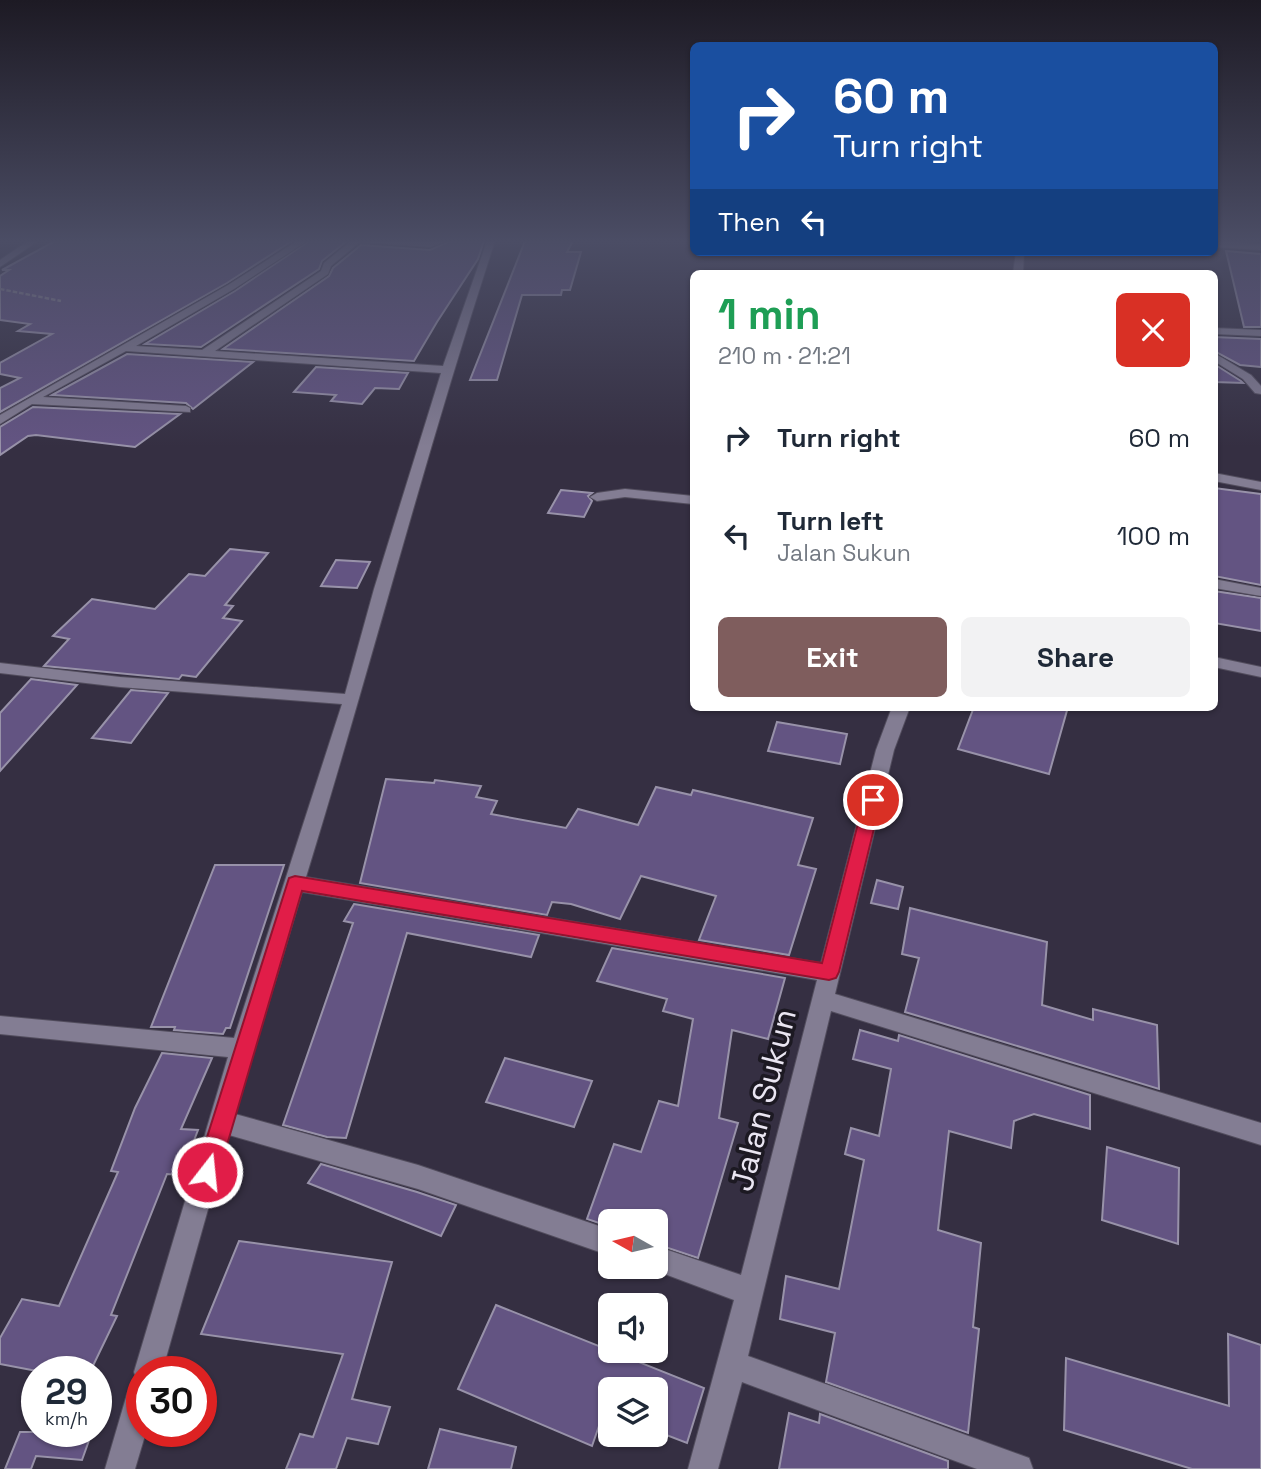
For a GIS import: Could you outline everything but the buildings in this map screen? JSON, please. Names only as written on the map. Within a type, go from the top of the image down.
[{"type":"street","points":[[0,419],[191,310]]},
{"type":"street","points":[[205,353],[269,310]]},
{"type":"street","points":[[153,1356],[243,1049],[352,700],[381,589],[447,370],[468,310]]},
{"type":"street","points":[[1218,331],[1261,333]]},
{"type":"street","points":[[124,348],[447,370]]},
{"type":"street","points":[[1218,359],[1247,377],[1259,391]]},
{"type":"street","points":[[30,400],[186,410]]},
{"type":"street","points":[[1218,478],[1261,486]]},
{"type":"street","points":[[597,497],[625,493],[690,500]]},
{"type":"street","points":[[1218,584],[1261,592]]},
{"type":"street","points":[[1218,663],[1261,672]]},
{"type":"street","points":[[0,668],[120,682],[352,700]]},
{"type":"street","name":"Jalan Sukun","points":[[704,1469],[886,750],[900,711]]},
{"type":"street","points":[[295,883],[829,972]]},
{"type":"street","points":[[822,999],[1261,1134]]},
{"type":"street","points":[[0,1025],[243,1049]]},
{"type":"street","points":[[222,1122],[342,1153],[598,1238]]},
{"type":"street","points":[[668,1263],[748,1292]]},
{"type":"street","points":[[732,1364],[1018,1469]]},
{"type":"street","points":[[120,1469],[126,1447]]},
{"type":"route","points":[[207,1172],[295,883],[829,972],[873,800]]}]
